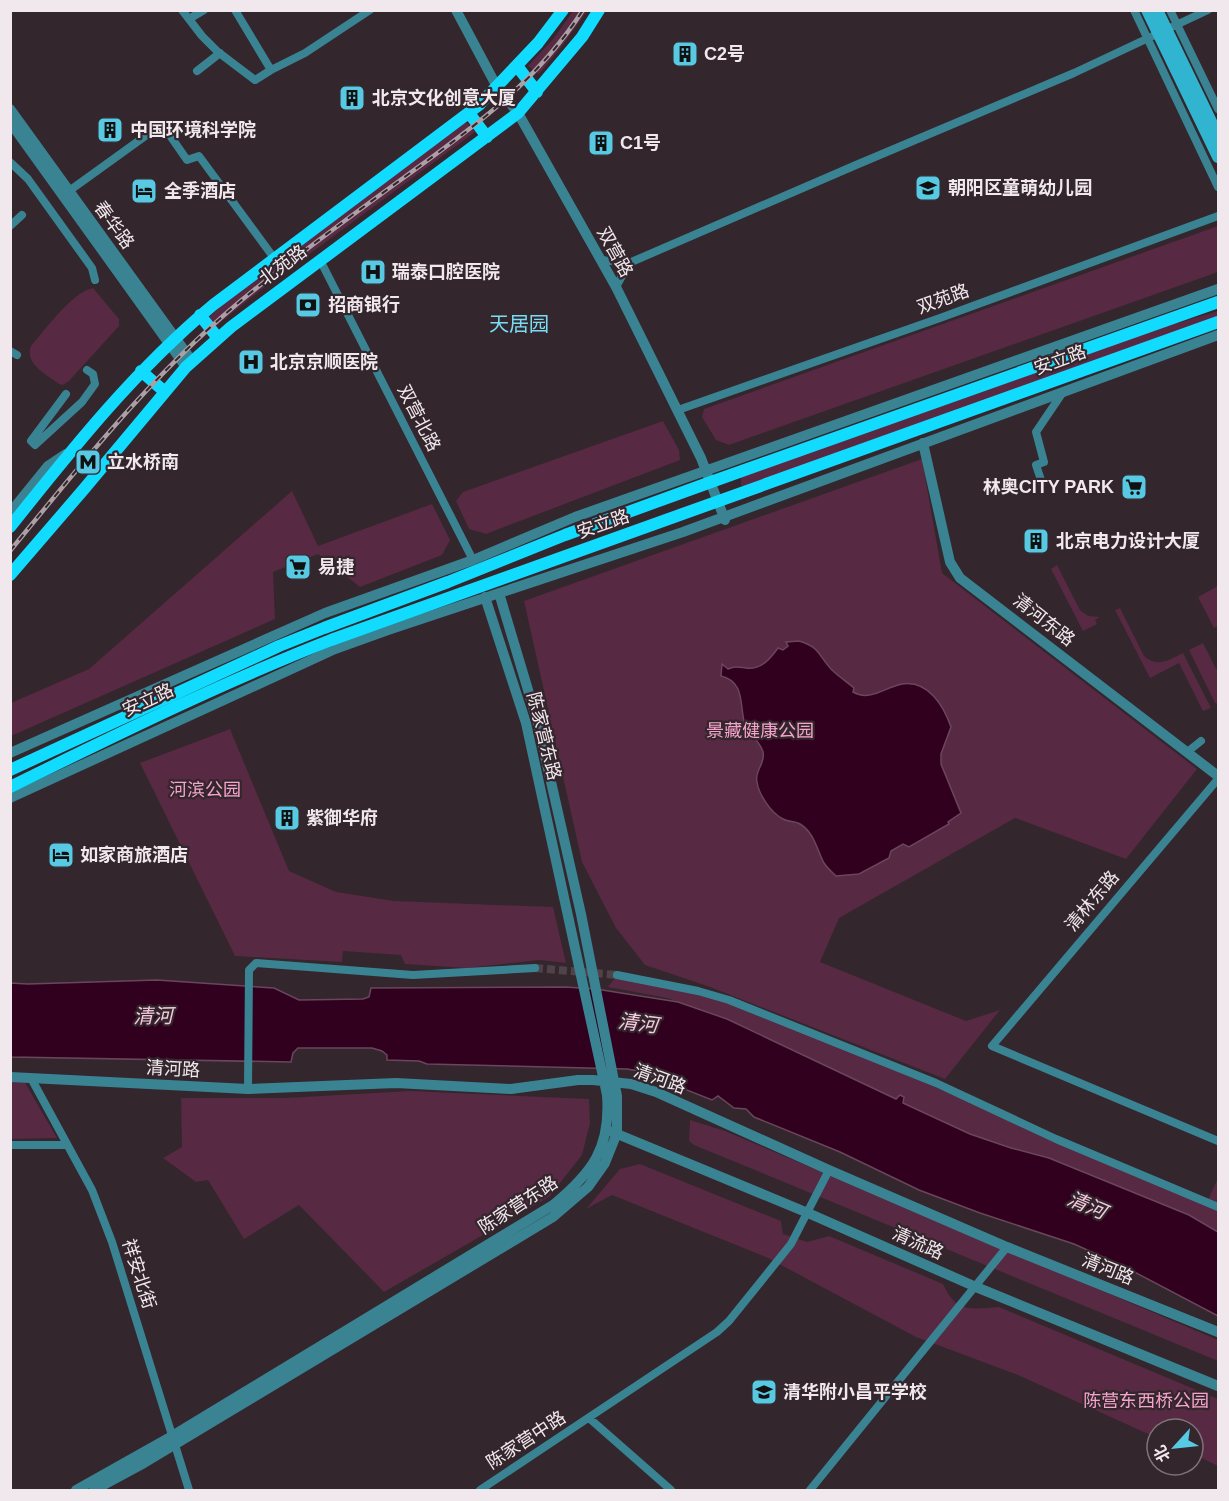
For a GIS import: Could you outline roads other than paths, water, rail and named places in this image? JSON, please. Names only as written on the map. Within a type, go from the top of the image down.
[{"type":"main road","name":"北苑路","points":[[10,527],[71,450],[171,340],[274,258],[469,112],[497,87],[538,44],[563,10]]},
{"type":"main road","name":"北苑路","points":[[10,575],[189,364],[218,337],[518,113],[582,37],[599,10]]},
{"type":"main road","points":[[1148,10],[1163,31],[1218,136]]},
{"type":"main road","points":[[1157,10],[1163,31],[1218,157]]},
{"type":"main road","points":[[517,66],[537,92]]},
{"type":"main road","points":[[469,112],[487,137]]},
{"type":"main road","name":"安立路","points":[[12,770],[288,643],[448,582],[708,476],[1218,302]]},
{"type":"main road","points":[[200,315],[218,337]]},
{"type":"main road","name":"安立路","points":[[10,787],[150,718],[279,660],[1218,322]]},
{"type":"main road","points":[[141,371],[165,392]]},
{"type":"street","points":[[182,10],[202,36],[255,80],[305,54],[370,10]]},
{"type":"street","points":[[189,19],[204,10]]},
{"type":"street","points":[[235,10],[271,70]]},
{"type":"street","name":"双营路","points":[[456,10],[497,87],[518,113],[616,287],[678,410],[724,518]]},
{"type":"street","points":[[1134,10],[1163,31],[1218,109]]},
{"type":"street","points":[[1170,10],[1163,31],[1218,187]]},
{"type":"street","points":[[601,260],[629,263],[1074,73],[1208,10]]},
{"type":"street","points":[[197,71],[220,53]]},
{"type":"street","name":"春华路","points":[[10,109],[69,190],[171,340]]},
{"type":"street","name":"春华路","points":[[10,122],[189,364]]},
{"type":"street","points":[[69,190],[162,124],[187,160],[199,156],[274,258]]},
{"type":"street","points":[[11,163],[28,179],[92,268],[95,280]]},
{"type":"street","points":[[10,226],[22,215]]},
{"type":"street","name":"双苑路","points":[[678,410],[1218,216]]},
{"type":"street","name":"双营北路","points":[[320,260],[473,560]]},
{"type":"street","points":[[616,287],[629,263]]},
{"type":"street","name":"安立路","points":[[10,753],[324,613],[473,560],[575,517],[708,476],[1218,289]]},
{"type":"street","name":"安立路","points":[[10,798],[335,649],[724,518],[1218,334]]},
{"type":"street","points":[[66,394],[31,441],[35,445],[82,402],[95,384],[93,374],[87,370]]},
{"type":"street","points":[[1042,483],[1036,465],[1044,462],[1036,432],[1063,392]]},
{"type":"street","name":"清河东路","points":[[923,443],[950,562],[960,578],[1218,777]]},
{"type":"street","name":"北苑路","points":[[10,513],[48,466],[71,450]]},
{"type":"street","name":"陈家营东路","points":[[75,1491],[174,1440],[553,1217],[588,1187],[605,1163],[617,1133],[612,1095],[537,720],[499,593]]},
{"type":"street","name":"陈家营东路","points":[[485,597],[526,723],[584,961]]},
{"type":"street","points":[[1191,749],[1202,741]]},
{"type":"street","name":"清林东路","points":[[1218,777],[992,1046],[1218,1141]]},
{"type":"street","points":[[248,1089],[249,970],[256,963],[413,975],[535,968]]},
{"type":"street","points":[[616,975],[698,991],[729,1000],[936,1083],[1056,1140],[1218,1207]]},
{"type":"street","name":"清河路","points":[[10,1077],[248,1089],[396,1083],[511,1089],[578,1080],[631,1084],[656,1092],[829,1170],[1007,1246],[1218,1332]]},
{"type":"street","name":"祥安北街","points":[[31,1078],[92,1190],[112,1242],[189,1491]]},
{"type":"street","name":"陈家营东路","points":[[94,1491],[553,1205],[572,1189],[593,1165],[606,1129],[612,1095]]},
{"type":"street","name":"清流路","points":[[606,1129],[808,1213],[976,1287],[1218,1386]]},
{"type":"street","points":[[10,1145],[68,1145]]},
{"type":"street","name":"陈家营中路","points":[[480,1491],[717,1332],[791,1244],[829,1170]]},
{"type":"street","points":[[810,1491],[1007,1246]]},
{"type":"street","points":[[590,1418],[671,1491]]},
{"type":"water","points":[[799,641],[815,649],[831,669],[854,688],[853,692],[859,695],[871,695],[902,684],[920,686],[934,696],[951,727],[941,754],[941,764],[961,813],[948,822],[949,824],[909,847],[903,844],[891,851],[889,858],[859,874],[836,876],[824,863],[812,836],[805,827],[785,820],[774,813],[766,803],[758,787],[757,778],[763,752],[745,725],[738,689],[729,679],[721,676],[722,664],[728,669],[756,667],[768,660],[778,648],[783,650],[788,646],[786,642]]},
{"type":"water","name":"清河","points":[[157,980],[274,988],[299,1000],[363,999],[369,997],[371,988],[565,987],[596,989],[678,1002],[727,1019],[896,1099],[900,1095],[904,1097],[903,1103],[970,1134],[1049,1158],[1189,1215],[1218,1232],[1218,1316],[1123,1266],[1074,1244],[919,1190],[840,1152],[754,1117],[746,1109],[734,1108],[718,1096],[712,1100],[639,1071],[427,1064],[419,1061],[387,1060],[387,1055],[382,1051],[372,1048],[298,1048],[293,1053],[291,1062],[11,1057],[10,983]]},
{"type":"tunnel","points":[[535,968],[617,975]]},
{"type":"railway","points":[[10,551],[125,414],[187,349],[273,275],[503,102],[545,60],[583,10]]},
{"type":"place","name":"C2号","points":[[685,54]]},
{"type":"place","name":"北京文化创意大厦","points":[[352,98]]},
{"type":"place","name":"中国环境科学院","points":[[110,130]]},
{"type":"place","name":"C1号","points":[[601,143]]},
{"type":"place","name":"朝阳区童萌幼儿园","points":[[928,188]]},
{"type":"place","name":"全季酒店","points":[[144,191]]},
{"type":"place","name":"瑞泰口腔医院","points":[[373,272]]},
{"type":"place","name":"招商银行","points":[[308,305]]},
{"type":"place","name":"北京京顺医院","points":[[251,362]]},
{"type":"place","name":"立水桥南","points":[[88,462]]},
{"type":"place","name":"林奥CITY PARK","points":[[1134,487]]},
{"type":"place","name":"北京电力设计大厦","points":[[1036,541]]},
{"type":"place","name":"易捷","points":[[298,567]]},
{"type":"place","name":"紫御华府","points":[[287,818]]},
{"type":"place","name":"如家商旅酒店","points":[[61,855]]},
{"type":"place","name":"清华附小昌平学校","points":[[764,1392]]},
{"type":"district","name":"天居园","points":[[519,324]]},
{"type":"park label","name":"景藏健康公园","points":[[760,731]]},
{"type":"park label","name":"河滨公园","points":[[205,790]]},
{"type":"park label","name":"陈营东西桥公园","points":[[1146,1401]]}]
